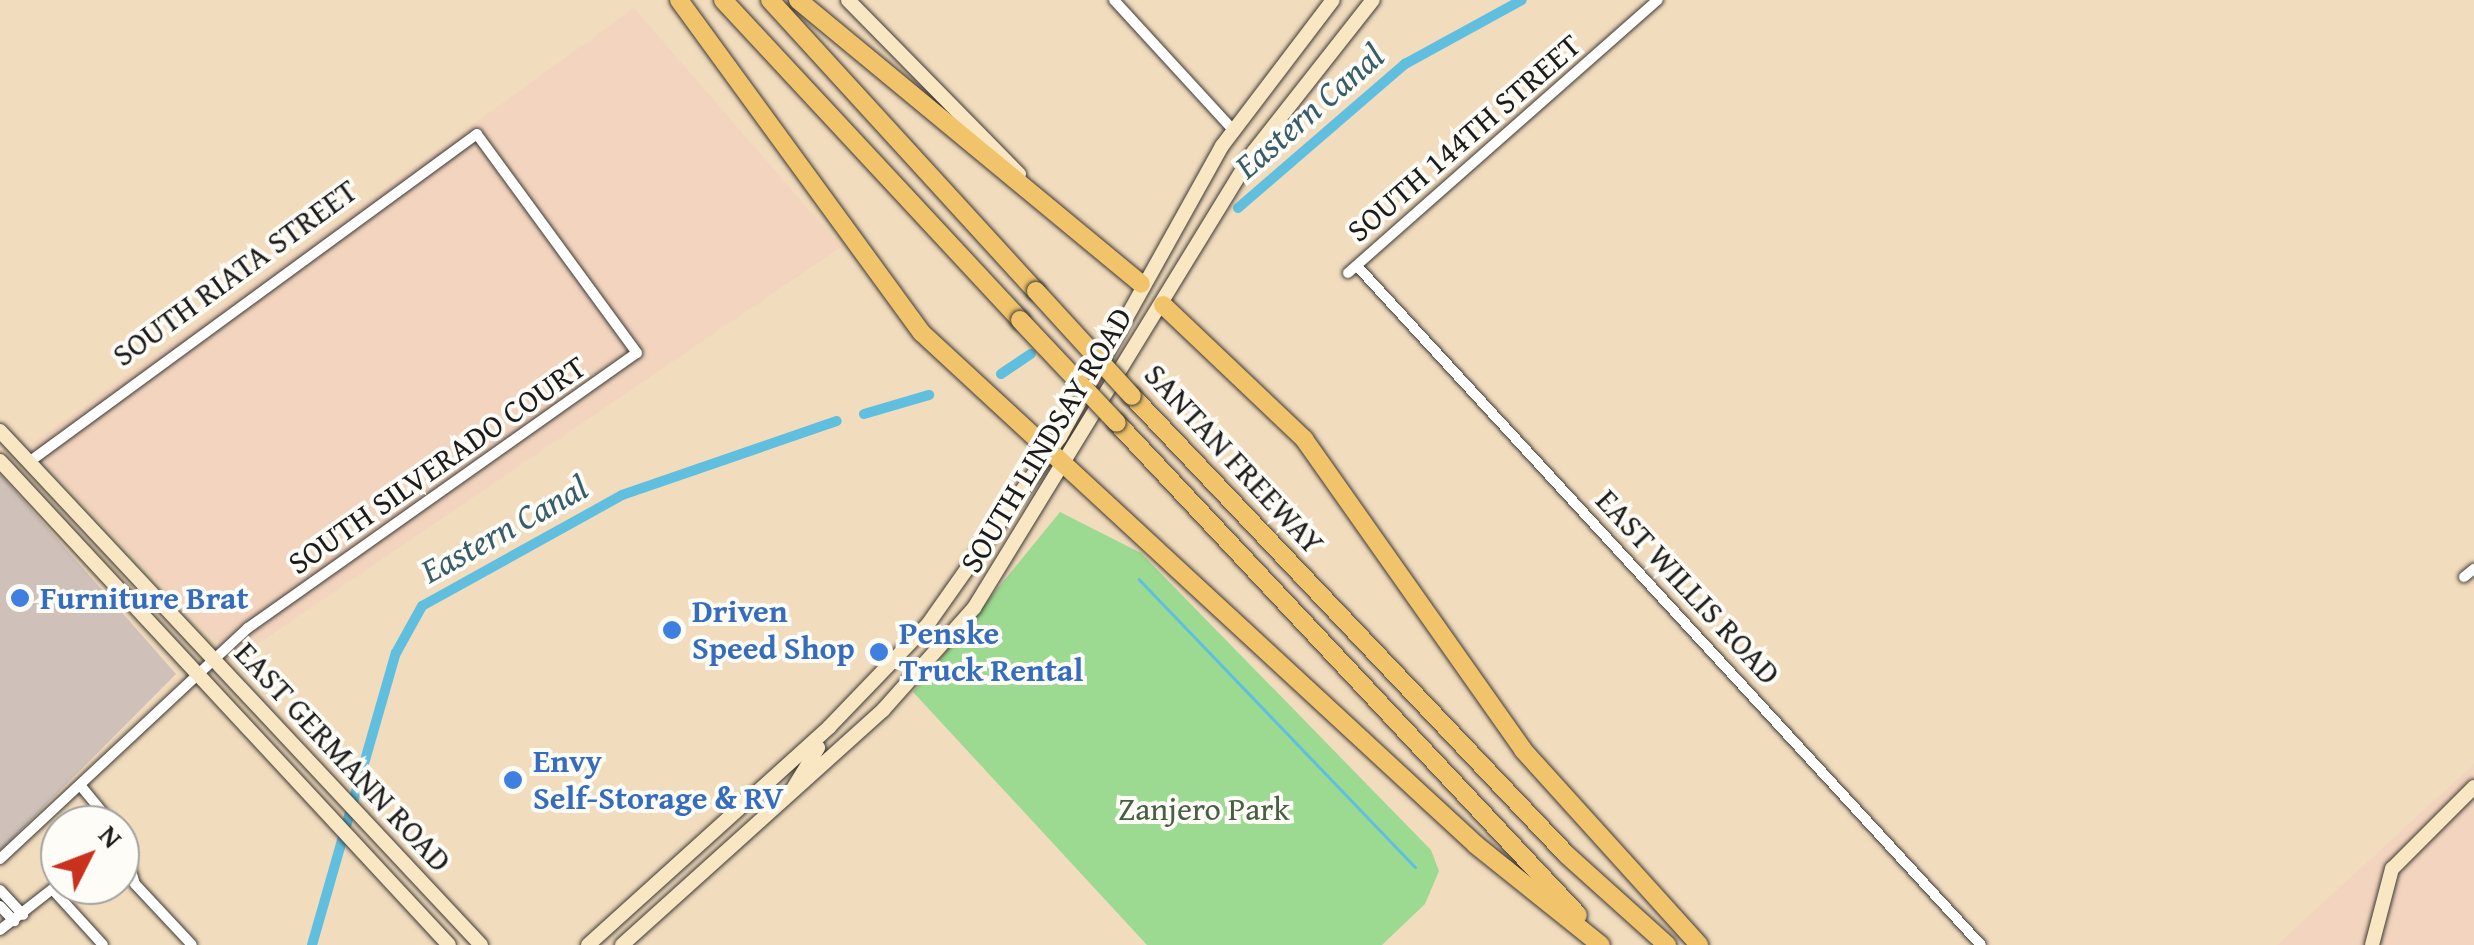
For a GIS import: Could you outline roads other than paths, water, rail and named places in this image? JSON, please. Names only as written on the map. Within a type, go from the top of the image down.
[{"type":"highway","points":[[679,0],[904,312],[1043,452],[1476,845],[1600,945]]},
{"type":"highway","name":"SANTAN FREEWAY","points":[[723,0],[1472,809],[1612,945]]},
{"type":"highway","name":"SANTAN FREEWAY","points":[[770,0],[1132,396],[1567,855],[1667,945]]},
{"type":"highway","points":[[798,0],[1141,284]]},
{"type":"highway","points":[[1163,304],[1304,439],[1523,750],[1699,945]]},
{"type":"main road","points":[[848,0],[1062,218]]},
{"type":"main road","name":"SOUTH LINDSAY ROAD","points":[[588,945],[830,726],[938,611],[1043,452],[1060,436],[1141,284],[1233,130],[1333,0]]},
{"type":"main road","name":"SOUTH LINDSAY ROAD","points":[[622,945],[936,654],[1065,471],[1280,111],[1373,0]]},
{"type":"main road","points":[[1141,284],[1163,304]]},
{"type":"main road","name":"EAST GERMANN ROAD","points":[[0,431],[481,945]]},
{"type":"main road","name":"EAST GERMANN ROAD","points":[[0,462],[450,945]]},
{"type":"main road","points":[[790,792],[830,726]]},
{"type":"main road","points":[[726,850],[769,798],[775,776]]},
{"type":"main road","points":[[2372,945],[2392,868],[2474,787]]},
{"type":"street","points":[[1114,0],[1233,130]]},
{"type":"street","name":"SOUTH 144TH STREET","points":[[1352,270],[1658,0]]},
{"type":"street","name":"SOUTH RIATA STREET","points":[[29,462],[477,134],[637,353]]},
{"type":"street","name":"EAST WILLIS ROAD","points":[[1352,270],[1981,945]]},
{"type":"street","name":"SOUTH SILVERADO COURT","points":[[0,859],[214,658],[637,353]]},
{"type":"street","points":[[2464,578],[2474,568]]},
{"type":"street","points":[[80,785],[96,805]]},
{"type":"street","points":[[140,889],[192,945]]},
{"type":"street","points":[[0,890],[18,918]]},
{"type":"street","points":[[0,930],[40,899]]},
{"type":"street","points":[[71,905],[103,945]]},
{"type":"street","points":[[0,906],[18,918]]},
{"type":"waterway","name":"Eastern Canal","points":[[1238,208],[1405,64],[1522,0]]},
{"type":"waterway","name":"Eastern Canal","points":[[1001,374],[1031,354]]},
{"type":"waterway","name":"Eastern Canal","points":[[864,414],[929,395]]},
{"type":"waterway","name":"Eastern Canal","points":[[312,945],[396,653],[422,606],[622,495],[837,421]]},
{"type":"waterway","points":[[1139,579],[1415,867]]},
{"type":"place","name":"Furniture Brat","points":[[20,598]]},
{"type":"place","name":"Driven Speed Shop","points":[[672,630]]},
{"type":"place","name":"Penske Truck Rental","points":[[879,652]]},
{"type":"place","name":"Envy Self-Storage & RV","points":[[513,780]]},
{"type":"park label","name":"Zanjero Park","points":[[1204,809]]}]
